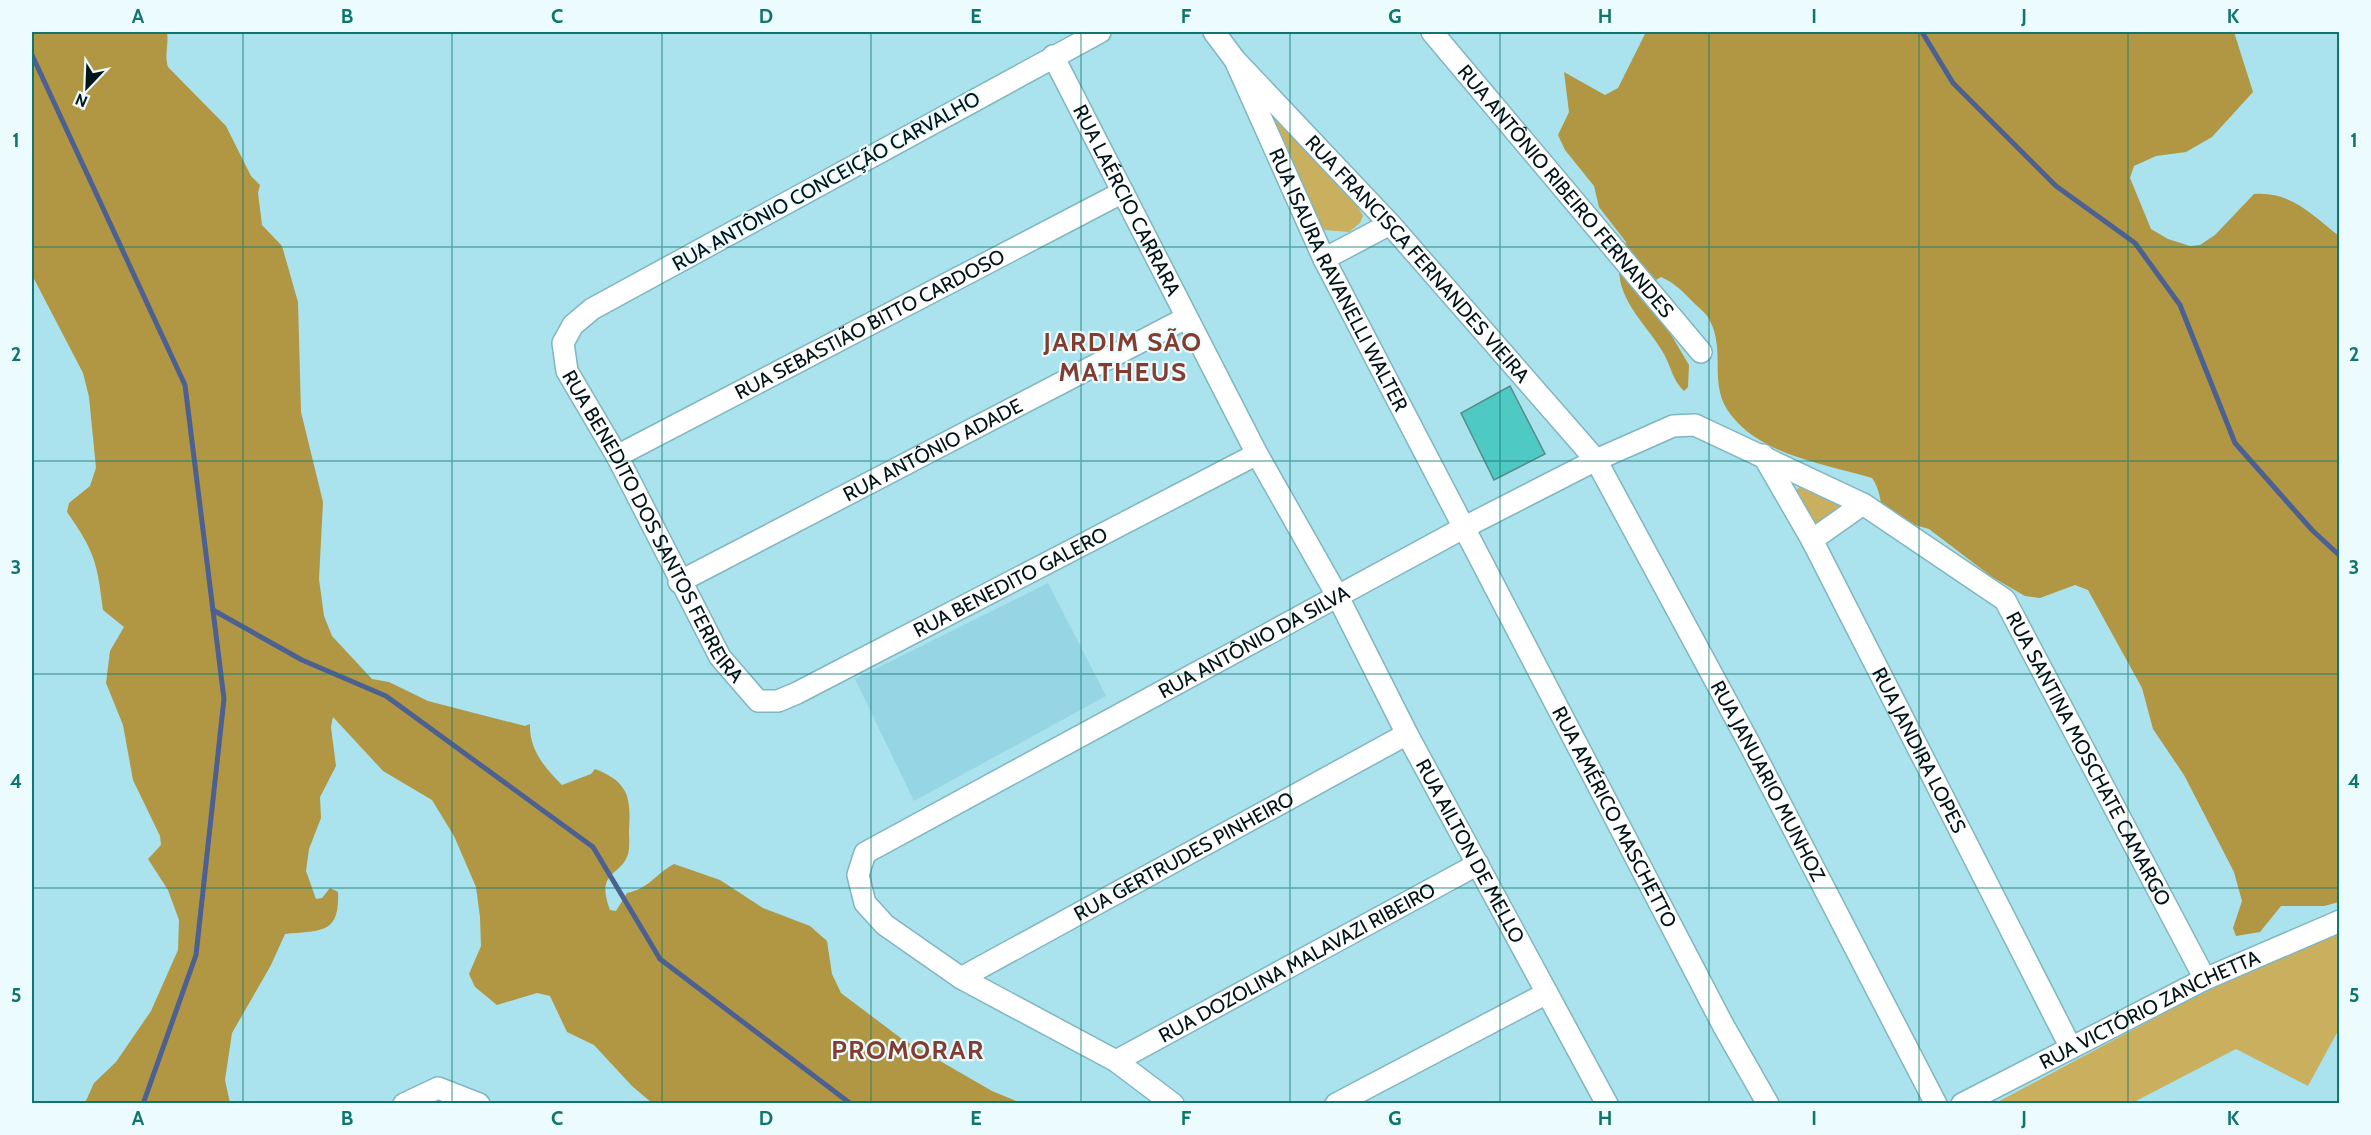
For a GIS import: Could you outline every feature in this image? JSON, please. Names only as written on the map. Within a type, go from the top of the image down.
[{"type":"street","name":"RUA ANTÔNIO CONCEIÇÃO CARVALHO","points":[[563,343],[573,325],[591,309],[1100,32]]},
{"type":"street","name":"RUA ISAURA RAVANELLI WALTER","points":[[1214,32],[1235,60],[1324,260],[1465,527]]},
{"type":"street","name":"RUA ANTÔNIO RIBEIRO FERNANDES","points":[[1432,32],[1701,352]]},
{"type":"street","name":"RUA LAÉRCIO CARRARA","points":[[1053,56],[1257,454],[1338,597]]},
{"type":"street","name":"RUA FRANCISCA FERNANDES VIEIRA","points":[[1235,60],[1390,224],[1596,460]]},
{"type":"street","name":"RUA SEBASTIÃO BITTO CARDOSO","points":[[617,456],[1123,192]]},
{"type":"street","points":[[1324,260],[1390,224]]},
{"type":"street","name":"RUA ANTÔNIO ADADE","points":[[680,582],[1186,318]]},
{"type":"street","name":"RUA BENEDITO DOS SANTOS FERREIRA","points":[[563,343],[567,371],[617,456],[720,657],[759,701]]},
{"type":"street","name":"RUA ANTÔNIO DA SILVA","points":[[961,978],[885,925],[865,903],[858,875],[865,853],[1465,527],[1596,460],[1672,426],[1695,425]]},
{"type":"street","name":"RUA SANTINA MOSCHATE CAMARGO","points":[[1695,425],[1863,504],[2005,600],[2205,979]]},
{"type":"street","name":"RUA BENEDITO GALERO","points":[[759,701],[778,701],[796,693],[1257,454]]},
{"type":"street","name":"RUA JANDIRA LOPES","points":[[1763,455],[1812,540],[2071,1048]]},
{"type":"street","name":"RUA JANUARIO MUNHOZ","points":[[1596,460],[1749,743],[1936,1104]]},
{"type":"street","points":[[1812,540],[1863,504]]},
{"type":"street","name":"RUA AMÉRICO MASCHETTO","points":[[1465,527],[1723,1025],[1767,1104]]},
{"type":"street","name":"RUA AILTON DE MELLO","points":[[1338,597],[1407,734],[1607,1104]]},
{"type":"street","name":"RUA GERTRUDES PINHEIRO","points":[[961,978],[1407,734]]},
{"type":"street","name":"RUA DOZOLINA MALAVAZI RIBEIRO","points":[[1116,1061],[1478,864]]},
{"type":"street","name":"RUA VICTÓRIO ZANCHETTA","points":[[1962,1104],[2205,979],[2340,921]]},
{"type":"street","points":[[961,978],[1116,1061],[1173,1104]]},
{"type":"street","points":[[1336,1104],[1547,993]]},
{"type":"street","points":[[404,1104],[438,1088],[479,1104]]},
{"type":"shaded area","points":[[32,32],[167,32],[168,67],[226,126],[251,176],[260,185],[258,193],[262,225],[282,246],[298,302],[301,412],[323,502],[319,579],[324,616],[332,636],[372,679],[389,682],[428,701],[525,726],[530,724],[532,742],[539,758],[562,785],[591,774],[595,769],[615,780],[626,792],[628,800],[629,848],[625,861],[607,881],[606,897],[610,910],[616,911],[627,893],[647,885],[674,864],[720,880],[763,908],[810,926],[827,941],[832,974],[841,993],[902,1039],[992,1091],[1021,1103],[652,1103],[632,1086],[594,1045],[567,1032],[550,996],[537,993],[497,1005],[475,987],[469,974],[481,946],[476,887],[454,836],[432,800],[383,771],[333,717],[331,727],[336,766],[320,797],[321,818],[309,849],[306,871],[316,899],[322,898],[330,888],[338,892],[338,906],[331,924],[325,928],[285,934],[271,965],[232,1033],[225,1080],[230,1103],[85,1103],[94,1083],[116,1062],[151,1011],[178,950],[179,920],[168,890],[148,859],[161,845],[160,836],[133,780],[123,725],[106,683],[110,651],[124,627],[103,610],[93,558],[84,537],[67,512],[69,503],[90,486],[96,468],[89,397],[83,373],[32,275]]},
{"type":"shaded area","points":[[1646,32],[2234,32],[2253,92],[2212,137],[2186,152],[2156,156],[2134,166],[2130,178],[2151,229],[2168,239],[2190,246],[2200,245],[2215,235],[2254,194],[2279,196],[2290,200],[2339,236],[2339,902],[2324,906],[2281,906],[2260,932],[2236,936],[2233,928],[2242,901],[2234,872],[2184,775],[2153,729],[2142,688],[2088,590],[2075,585],[2040,598],[2025,596],[1992,577],[1929,529],[1887,517],[1872,478],[1796,457],[1760,440],[1744,429],[1731,415],[1720,392],[1717,343],[1709,319],[1678,288],[1661,277],[1651,283],[1647,294],[1689,365],[1688,387],[1684,391],[1680,387],[1664,354],[1629,304],[1624,293],[1619,266],[1626,242],[1599,207],[1594,186],[1565,150],[1558,135],[1569,112],[1564,72],[1605,95],[1618,88]]},
{"type":"shaded area","points":[[1262,95],[1355,202],[1363,216],[1360,223],[1349,232],[1325,230],[1317,222]]},
{"type":"shaded area","points":[[1806,482],[1844,502],[1816,528],[1795,491]]},
{"type":"shaded area","points":[[1048,583],[1106,696],[914,801],[855,679]]},
{"type":"shaded area","points":[[2339,927],[2339,1029],[2308,1086],[2236,1049],[2132,1103],[1994,1104],[2181,1004]]},
{"type":"building","points":[[1510,386],[1545,454],[1494,480],[1461,413]]},
{"type":"waterway","points":[[1922,32],[1953,83],[2056,186],[2135,243],[2180,305],[2235,443],[2312,530],[2340,556]]},
{"type":"waterway","points":[[32,55],[185,385],[224,699],[196,955],[143,1104]]},
{"type":"waterway","points":[[213,610],[302,660],[386,696],[593,847],[660,959],[851,1104]]},
{"type":"district","name":"JARDIM SÃO MATHEUS","points":[[1123,357]]},
{"type":"district","name":"PROMORAR","points":[[908,1050]]}]
